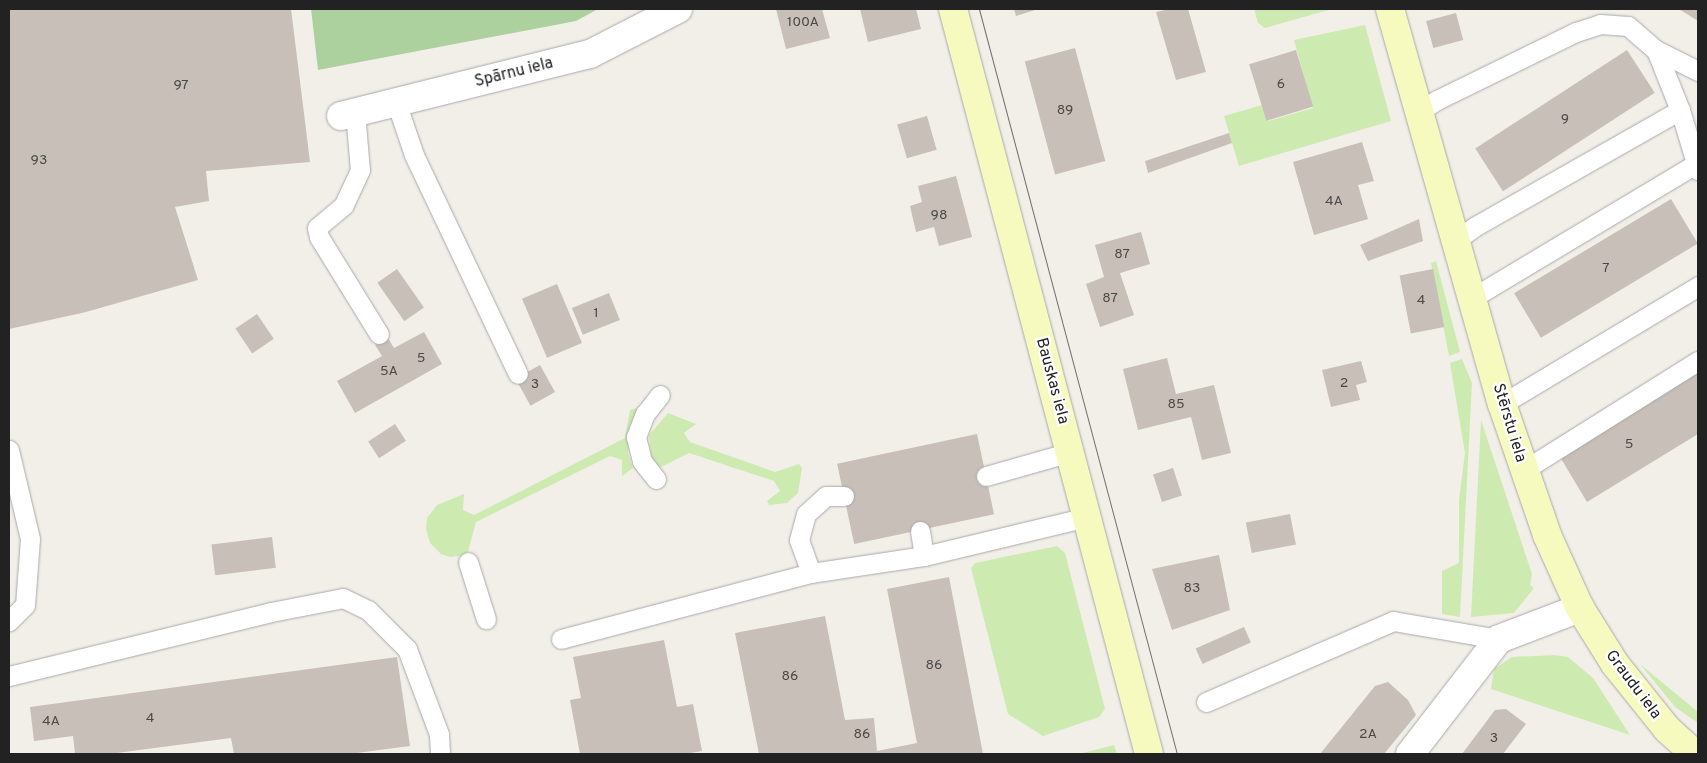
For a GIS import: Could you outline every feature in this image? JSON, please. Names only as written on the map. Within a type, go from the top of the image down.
[{"type":"main road","name":"Bauskas iela","points":[[954,9],[1150,754]]},
{"type":"main road","name":"Stērstu iela","points":[[1390,9],[1502,404],[1547,535],[1580,608]]},
{"type":"main road","name":"Graudu iela","points":[[1580,608],[1615,664],[1667,729],[1695,754]]},
{"type":"street","name":"Spārnu iela","points":[[348,114],[590,54],[678,9]]},
{"type":"street","points":[[1410,754],[1498,639],[1580,608]]},
{"type":"lane","points":[[1419,112],[1437,100],[1576,32],[1600,24],[1628,26],[1656,50],[1698,72]]},
{"type":"lane","points":[[1472,298],[1697,167],[1680,110],[1656,50]]},
{"type":"lane","points":[[396,102],[414,155],[518,374]]},
{"type":"lane","points":[[1455,241],[1474,227],[1680,110]]},
{"type":"lane","points":[[348,114],[360,170],[344,205],[317,228],[379,334]]},
{"type":"lane","points":[[1502,404],[1698,286]]},
{"type":"lane","points":[[1524,470],[1698,361]]},
{"type":"lane","points":[[656,479],[642,461],[636,437],[646,414],[660,396]]},
{"type":"lane","points":[[9,450],[30,539],[25,605],[9,621]]},
{"type":"lane","points":[[986,476],[1070,452]]},
{"type":"lane","points":[[811,573],[798,540],[806,514],[826,496],[844,496]]},
{"type":"lane","points":[[561,639],[811,573],[924,556],[1088,517]]},
{"type":"lane","points":[[920,531],[924,556]]},
{"type":"lane","points":[[468,562],[486,619]]},
{"type":"lane","points":[[9,676],[261,614],[343,598],[368,610],[407,649],[439,734],[440,754]]},
{"type":"lane","points":[[1206,702],[1393,621],[1498,639]]},
{"type":"green space","points":[[311,9],[598,9],[576,21],[318,70]]},
{"type":"green space","points":[[1254,9],[1332,9],[1265,28],[1258,23]]},
{"type":"green space","points":[[1365,25],[1391,121],[1239,166],[1224,116],[1262,105],[1268,121],[1313,108],[1294,40]]},
{"type":"green space","points":[[1436,261],[1460,352],[1449,356],[1431,263]]},
{"type":"green space","points":[[1462,359],[1472,383],[1460,617],[1442,614],[1442,571],[1459,563],[1459,500],[1465,453],[1450,363]]},
{"type":"green space","points":[[640,409],[629,438],[628,453],[633,468],[622,476],[622,460],[610,456],[476,522],[467,555],[450,557],[441,554],[430,543],[426,529],[427,518],[437,505],[464,494],[463,510],[474,515],[625,438],[630,410]]},
{"type":"green space","points":[[668,413],[696,424],[684,433],[690,442],[775,472],[799,464],[802,468],[798,493],[787,503],[769,505],[767,501],[780,491],[774,481],[689,453],[661,467],[652,463],[649,435]]},
{"type":"green space","points":[[1481,420],[1532,574],[1530,585],[1534,588],[1514,613],[1471,617]]},
{"type":"green space","points":[[1057,546],[1065,553],[1105,709],[1099,717],[1043,736],[1008,714],[971,568],[975,563]]},
{"type":"green space","points":[[1554,655],[1568,657],[1593,678],[1630,735],[1491,689],[1494,669],[1512,657]]},
{"type":"green space","points":[[1640,664],[1698,712],[1698,723],[1675,707]]},
{"type":"green space","points":[[1114,745],[1117,754],[1079,754]]},
{"type":"building","points":[[9,9],[291,9],[310,162],[206,171],[209,201],[175,207],[198,280],[86,312],[9,329]]},
{"type":"building","points":[[776,9],[822,9],[830,38],[786,49]]},
{"type":"building","points":[[860,9],[916,9],[921,29],[868,42]]},
{"type":"building","points":[[1014,9],[1038,9],[1016,16]]},
{"type":"building","points":[[1170,9],[1188,9],[1206,72],[1176,80],[1156,12]]},
{"type":"building","points":[[1679,9],[1698,9],[1698,21]]},
{"type":"building","points":[[1456,13],[1463,40],[1433,48],[1426,21]]},
{"type":"building","points":[[1075,48],[1105,161],[1055,174],[1025,61]]},
{"type":"building","points":[[1296,50],[1313,106],[1266,121],[1249,64]]},
{"type":"building","points":[[1627,50],[1655,93],[1503,191],[1475,149]]},
{"type":"building","points":[[927,116],[937,150],[907,158],[897,125]]},
{"type":"building","points":[[1229,133],[1232,143],[1148,173],[1145,161]]},
{"type":"building","points":[[1362,142],[1374,181],[1358,185],[1368,219],[1314,235],[1293,162]]},
{"type":"building","points":[[956,176],[972,237],[939,246],[934,227],[916,232],[910,206],[922,202],[918,186]]},
{"type":"building","points":[[1671,199],[1698,244],[1541,338],[1514,293]]},
{"type":"building","points":[[1419,219],[1423,241],[1368,261],[1360,245]]},
{"type":"building","points":[[1141,232],[1150,264],[1120,273],[1134,315],[1100,327],[1086,284],[1104,277],[1095,245]]},
{"type":"building","points":[[397,269],[424,308],[404,321],[377,283]]},
{"type":"building","points":[[1433,269],[1444,327],[1411,333],[1400,275]]},
{"type":"building","points":[[557,284],[582,343],[547,358],[522,299]]},
{"type":"building","points":[[609,293],[620,320],[583,335],[572,308]]},
{"type":"building","points":[[257,314],[274,339],[252,353],[235,329]]},
{"type":"building","points":[[424,332],[442,364],[355,413],[337,381],[382,356],[375,345],[388,338],[394,348]]},
{"type":"building","points":[[1167,358],[1176,394],[1214,385],[1231,453],[1202,460],[1191,417],[1138,430],[1123,369]]},
{"type":"building","points":[[1361,361],[1367,382],[1356,385],[1360,400],[1331,407],[1322,370]]},
{"type":"building","points":[[540,365],[555,392],[531,406],[516,379]]},
{"type":"building","points":[[1698,372],[1698,434],[1587,502],[1560,457]]},
{"type":"building","points":[[395,424],[406,441],[379,458],[368,441]]},
{"type":"building","points":[[977,434],[994,514],[854,544],[837,464]]},
{"type":"building","points":[[1173,468],[1182,496],[1162,502],[1153,474]]},
{"type":"building","points":[[1290,514],[1296,544],[1252,553],[1246,523]]},
{"type":"building","points":[[272,537],[276,568],[215,575],[211,544]]},
{"type":"building","points":[[1219,555],[1230,610],[1172,630],[1152,569]]},
{"type":"building","points":[[949,577],[983,754],[759,754],[735,633],[825,616],[845,720],[874,718],[877,751],[917,743],[887,589]]},
{"type":"building","points":[[1244,627],[1251,643],[1202,664],[1196,649]]},
{"type":"building","points":[[664,640],[677,707],[693,704],[702,751],[684,754],[580,754],[570,700],[581,698],[573,657]]},
{"type":"building","points":[[397,657],[410,746],[349,754],[234,754],[231,738],[109,754],[75,754],[73,736],[34,741],[30,707]]},
{"type":"building","points":[[1388,682],[1408,700],[1416,715],[1384,754],[1320,754],[1375,686]]},
{"type":"building","points":[[1506,709],[1526,724],[1503,754],[1462,754],[1495,710]]},
{"type":"tram line","points":[[979,9],[1177,754]]}]
